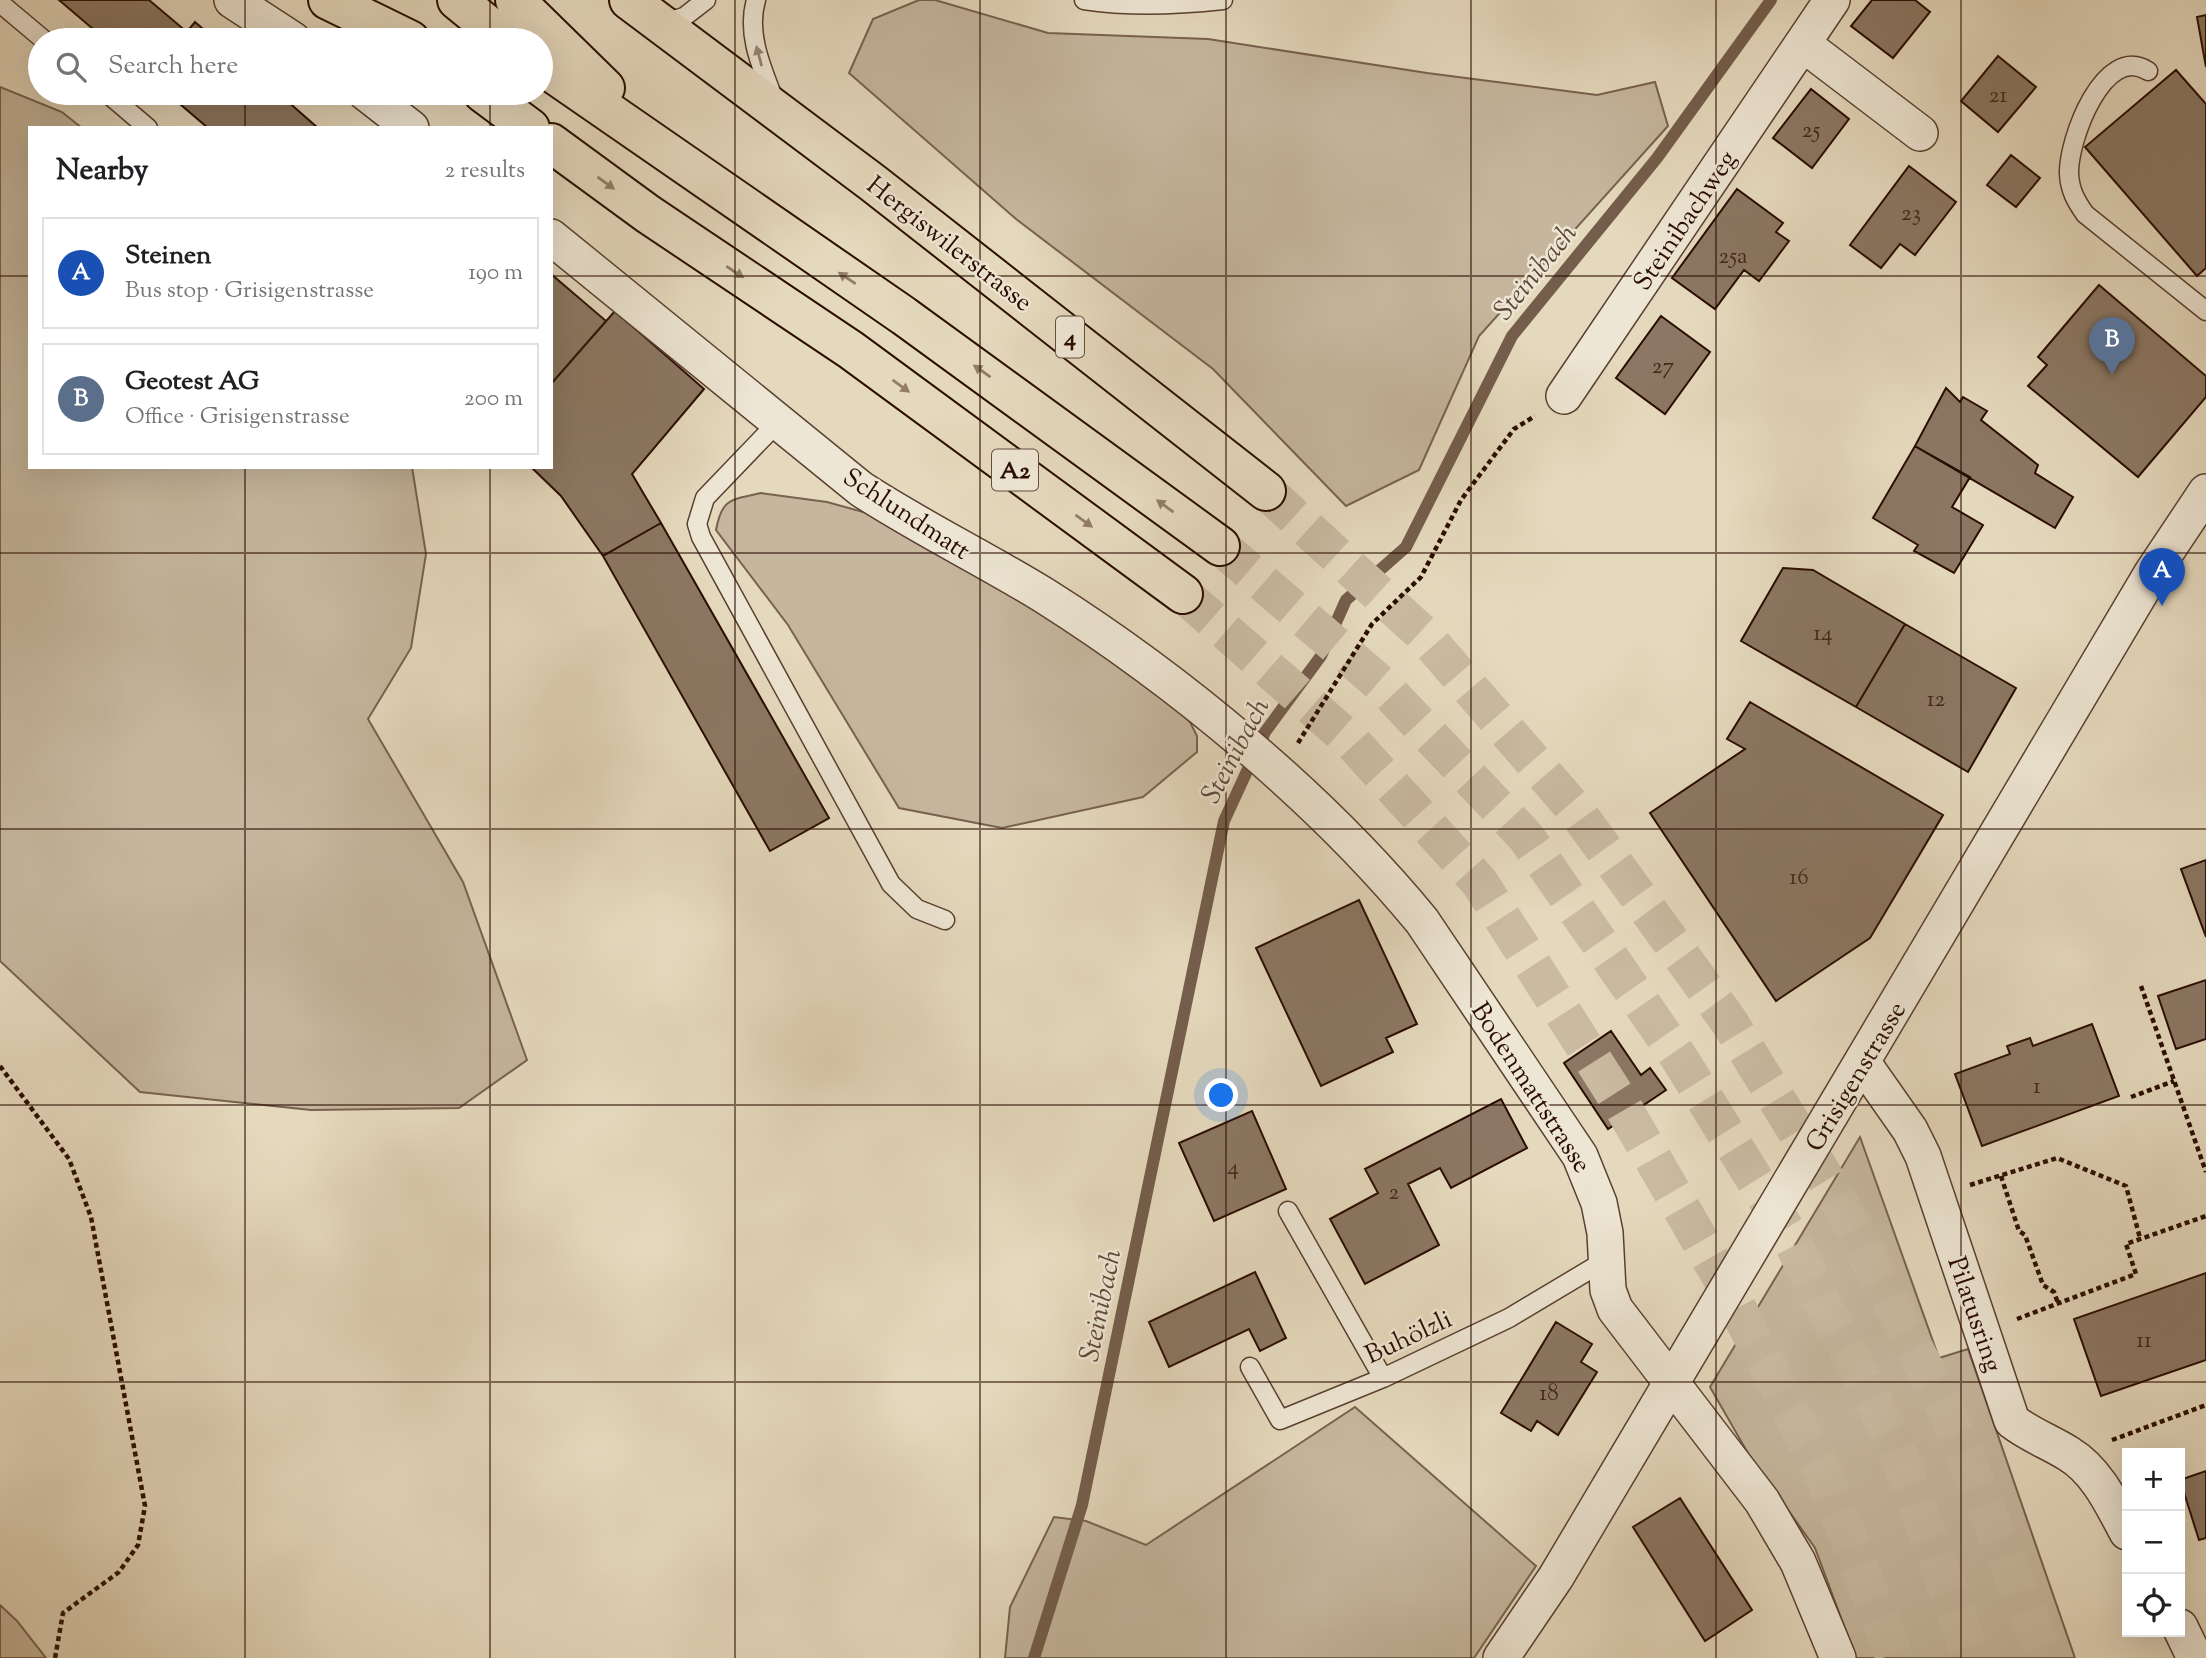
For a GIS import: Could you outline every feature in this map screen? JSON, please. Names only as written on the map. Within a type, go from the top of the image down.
[{"type":"main road","points":[[328,0],[385,28]]},
{"type":"main road","points":[[368,0],[402,28]]},
{"type":"main road","points":[[457,0],[491,28]]},
{"type":"main road","points":[[515,0],[543,28]]},
{"type":"main road","name":"Hergiswilerstrasse","points":[[629,0],[663,12],[777,110],[1266,491]]},
{"type":"main road","points":[[553,38],[678,162]]},
{"type":"main road","name":"A2","points":[[553,73],[978,369],[1220,546]]},
{"type":"main road","points":[[498,105],[527,126]]},
{"type":"main road","name":"A2","points":[[553,144],[648,214],[851,350],[1183,594]]},
{"type":"street","points":[[232,0],[275,28]]},
{"type":"street","name":"Steinibachweg","points":[[1564,396],[1832,0]]},
{"type":"street","points":[[1802,44],[1920,133]]},
{"type":"street","points":[[381,105],[408,126]]},
{"type":"street","name":"Schlundmatt","points":[[553,239],[862,489],[906,518],[1044,596],[1095,629],[1180,692],[1276,772]]},
{"type":"street","name":"Grisigenstrasse","points":[[1501,1658],[1556,1577],[2152,573],[2206,492]]},
{"type":"street","name":"Bodenmattstrasse","points":[[1276,772],[1394,887],[1422,921],[1580,1156],[1593,1182],[1605,1233],[1608,1290],[1615,1309],[1768,1511],[1798,1562],[1838,1658]]},
{"type":"street","name":"Pilatusring","points":[[1863,1063],[1910,1130],[1923,1156],[2012,1421],[2025,1431],[2071,1455],[2101,1484],[2122,1523]]},
{"type":"street","points":[[2185,1637],[2195,1658]]},
{"type":"lane","points":[[663,12],[684,17],[706,0]]},
{"type":"lane","points":[[757,0],[753,32],[758,56],[777,110]]},
{"type":"lane","points":[[1084,0],[1160,5],[1223,0]]},
{"type":"lane","points":[[0,3],[30,28]]},
{"type":"lane","points":[[2148,71],[2136,63],[2125,64],[2107,79],[2088,103],[2073,149],[2069,172],[2072,194],[2085,214],[2206,311]]},
{"type":"lane","points":[[121,105],[146,126]]},
{"type":"lane","points":[[779,421],[705,498],[697,524],[701,537],[891,884],[917,909],[945,920]]},
{"type":"lane","points":[[1288,1211],[1383,1378]]},
{"type":"lane","name":"Buhölzli","points":[[1250,1367],[1280,1420],[1383,1378],[1509,1318],[1606,1260]]},
{"type":"path","points":[[1276,772],[1372,624],[1421,577],[1461,500],[1514,429],[1564,396]]},
{"type":"path","points":[[2141,986],[2206,1172]]},
{"type":"path","points":[[0,1066],[69,1159],[91,1217],[145,1506],[138,1545],[118,1572],[63,1613],[55,1658]]},
{"type":"path","points":[[2131,1097],[2174,1081]]},
{"type":"path","points":[[1965,1187],[2057,1158],[2126,1186],[2140,1238]]},
{"type":"path","points":[[2001,1176],[2019,1231],[2025,1235],[2043,1286],[2054,1292],[2058,1303]]},
{"type":"path","points":[[2012,1321],[2136,1274],[2126,1244],[2206,1216]]},
{"type":"path","points":[[2071,1455],[2206,1405]]},
{"type":"shaded area","points":[[919,0],[935,0],[1048,33],[1208,39],[1427,73],[1597,95],[1655,82],[1668,126],[1479,336],[1419,470],[1346,506],[1213,369],[1016,219],[849,73],[873,19]]},
{"type":"shaded area","points":[[0,87],[28,98],[28,105],[45,105],[62,112],[80,126],[28,126],[28,469],[412,469],[426,554],[411,648],[368,719],[463,882],[527,1060],[459,1108],[311,1110],[140,1092],[0,961]]},
{"type":"shaded area","points":[[761,493],[827,502],[892,520],[1143,678],[1190,722],[1197,736],[1197,752],[1143,797],[1002,828],[899,808],[788,625],[716,530],[725,506],[736,499]]},
{"type":"shaded area","points":[[1860,1137],[1939,1358],[1968,1349],[2075,1658],[1856,1658],[1815,1548],[1749,1455],[1710,1387]]},
{"type":"shaded area","points":[[1355,1407],[1536,1566],[1474,1658],[1005,1658],[1010,1607],[1054,1517],[1086,1521],[1146,1545]]},
{"type":"shaded area","points":[[0,1605],[17,1621],[46,1658],[0,1658]]},
{"type":"building","points":[[59,0],[149,0],[182,28],[92,28]]},
{"type":"building","points":[[1872,0],[1915,0],[1930,12],[1893,58],[1851,26]]},
{"type":"building","points":[[2206,15],[2206,67],[2197,17]]},
{"type":"building","points":[[195,22],[202,28],[190,28]]},
{"type":"building","points":[[1998,56],[2036,87],[1998,132],[1961,101]]},
{"type":"building","points":[[2176,70],[2206,104],[2206,268],[2197,276],[2085,147]]},
{"type":"building","points":[[1811,89],[1849,119],[1812,168],[1773,138]]},
{"type":"building","points":[[181,105],[292,105],[316,126],[206,126]]},
{"type":"building","points":[[2011,155],[2040,178],[2016,207],[1987,185]]},
{"type":"building","points":[[1909,166],[1956,202],[1915,255],[1900,244],[1881,268],[1850,245]]},
{"type":"building","points":[[1737,189],[1783,223],[1776,232],[1789,241],[1759,281],[1744,270],[1715,309],[1672,278]]},
{"type":"building","points":[[553,276],[606,321],[553,382]]},
{"type":"building","points":[[2099,285],[2206,376],[2206,397],[2138,477],[2028,386],[2047,365],[2038,357]]},
{"type":"building","points":[[615,311],[704,389],[632,474],[661,523],[603,556],[561,496],[533,469],[553,469],[553,382]]},
{"type":"building","points":[[1661,316],[1710,352],[1665,414],[1616,378]]},
{"type":"building","points":[[1946,388],[1960,402],[1963,397],[1987,411],[1981,420],[2038,465],[2035,473],[2073,497],[2055,528],[1915,446]]},
{"type":"building","points":[[1915,446],[1970,477],[1952,507],[1983,525],[1954,573],[1914,551],[1918,545],[1873,518]]},
{"type":"building","points":[[661,523],[829,818],[770,851],[603,556]]},
{"type":"building","points":[[1783,568],[1813,570],[1905,624],[1856,707],[1741,641]]},
{"type":"building","points":[[1905,624],[2016,688],[1968,772],[1856,707]]},
{"type":"building","points":[[1750,702],[1943,815],[1870,938],[1776,1001],[1650,813],[1745,749],[1727,739]]},
{"type":"building","points":[[2206,860],[2206,937],[2181,869]]},
{"type":"building","points":[[1359,900],[1417,1024],[1386,1038],[1393,1052],[1321,1086],[1256,948]]},
{"type":"building","points":[[2206,980],[2206,1039],[2176,1049],[2158,996]]},
{"type":"building","points":[[2092,1024],[2119,1096],[1982,1146],[1955,1074],[2010,1054],[2007,1046],[2030,1038],[2033,1046]]},
{"type":"building","points":[[1611,1031],[1641,1075],[1650,1068],[1666,1090],[1608,1129],[1564,1063]]},
{"type":"building","points":[[1501,1099],[1527,1148],[1451,1188],[1440,1168],[1408,1184],[1439,1245],[1365,1284],[1330,1219],[1378,1193],[1365,1169]]},
{"type":"building","points":[[1252,1111],[1286,1189],[1214,1221],[1179,1143]]},
{"type":"building","points":[[1255,1272],[1286,1338],[1260,1351],[1249,1329],[1169,1367],[1149,1322]]},
{"type":"building","points":[[2206,1273],[2206,1360],[2101,1396],[2074,1319]]},
{"type":"building","points":[[1556,1322],[1592,1344],[1581,1362],[1597,1372],[1558,1435],[1537,1421],[1531,1431],[1501,1413]]},
{"type":"building","points":[[2206,1471],[2206,1538],[2199,1540],[2185,1496],[2185,1478]]},
{"type":"building","points":[[1680,1498],[1752,1610],[1705,1641],[1633,1527]]},
{"type":"waterway","name":"Steinibach","points":[[1034,1658],[1082,1505],[1224,821],[1265,732],[1321,656],[1346,600],[1406,547],[1512,336],[1657,158],[1771,0]]},
{"type":"tunnel","points":[[1266,491],[1424,635],[1577,812],[1730,1023],[1841,1204],[1949,1416],[2046,1658]]},
{"type":"tunnel","points":[[1220,546],[1382,685],[1526,837],[1678,1056],[1786,1230],[1895,1444],[1972,1658]]},
{"type":"tunnel","points":[[1183,594],[1352,742],[1480,883],[1623,1107],[1725,1284],[1824,1476],[1895,1658]]},
{"type":"place","name":"Geotest AG","points":[[2112,375]]},
{"type":"place","name":"Steinen","points":[[2162,606]]}]
